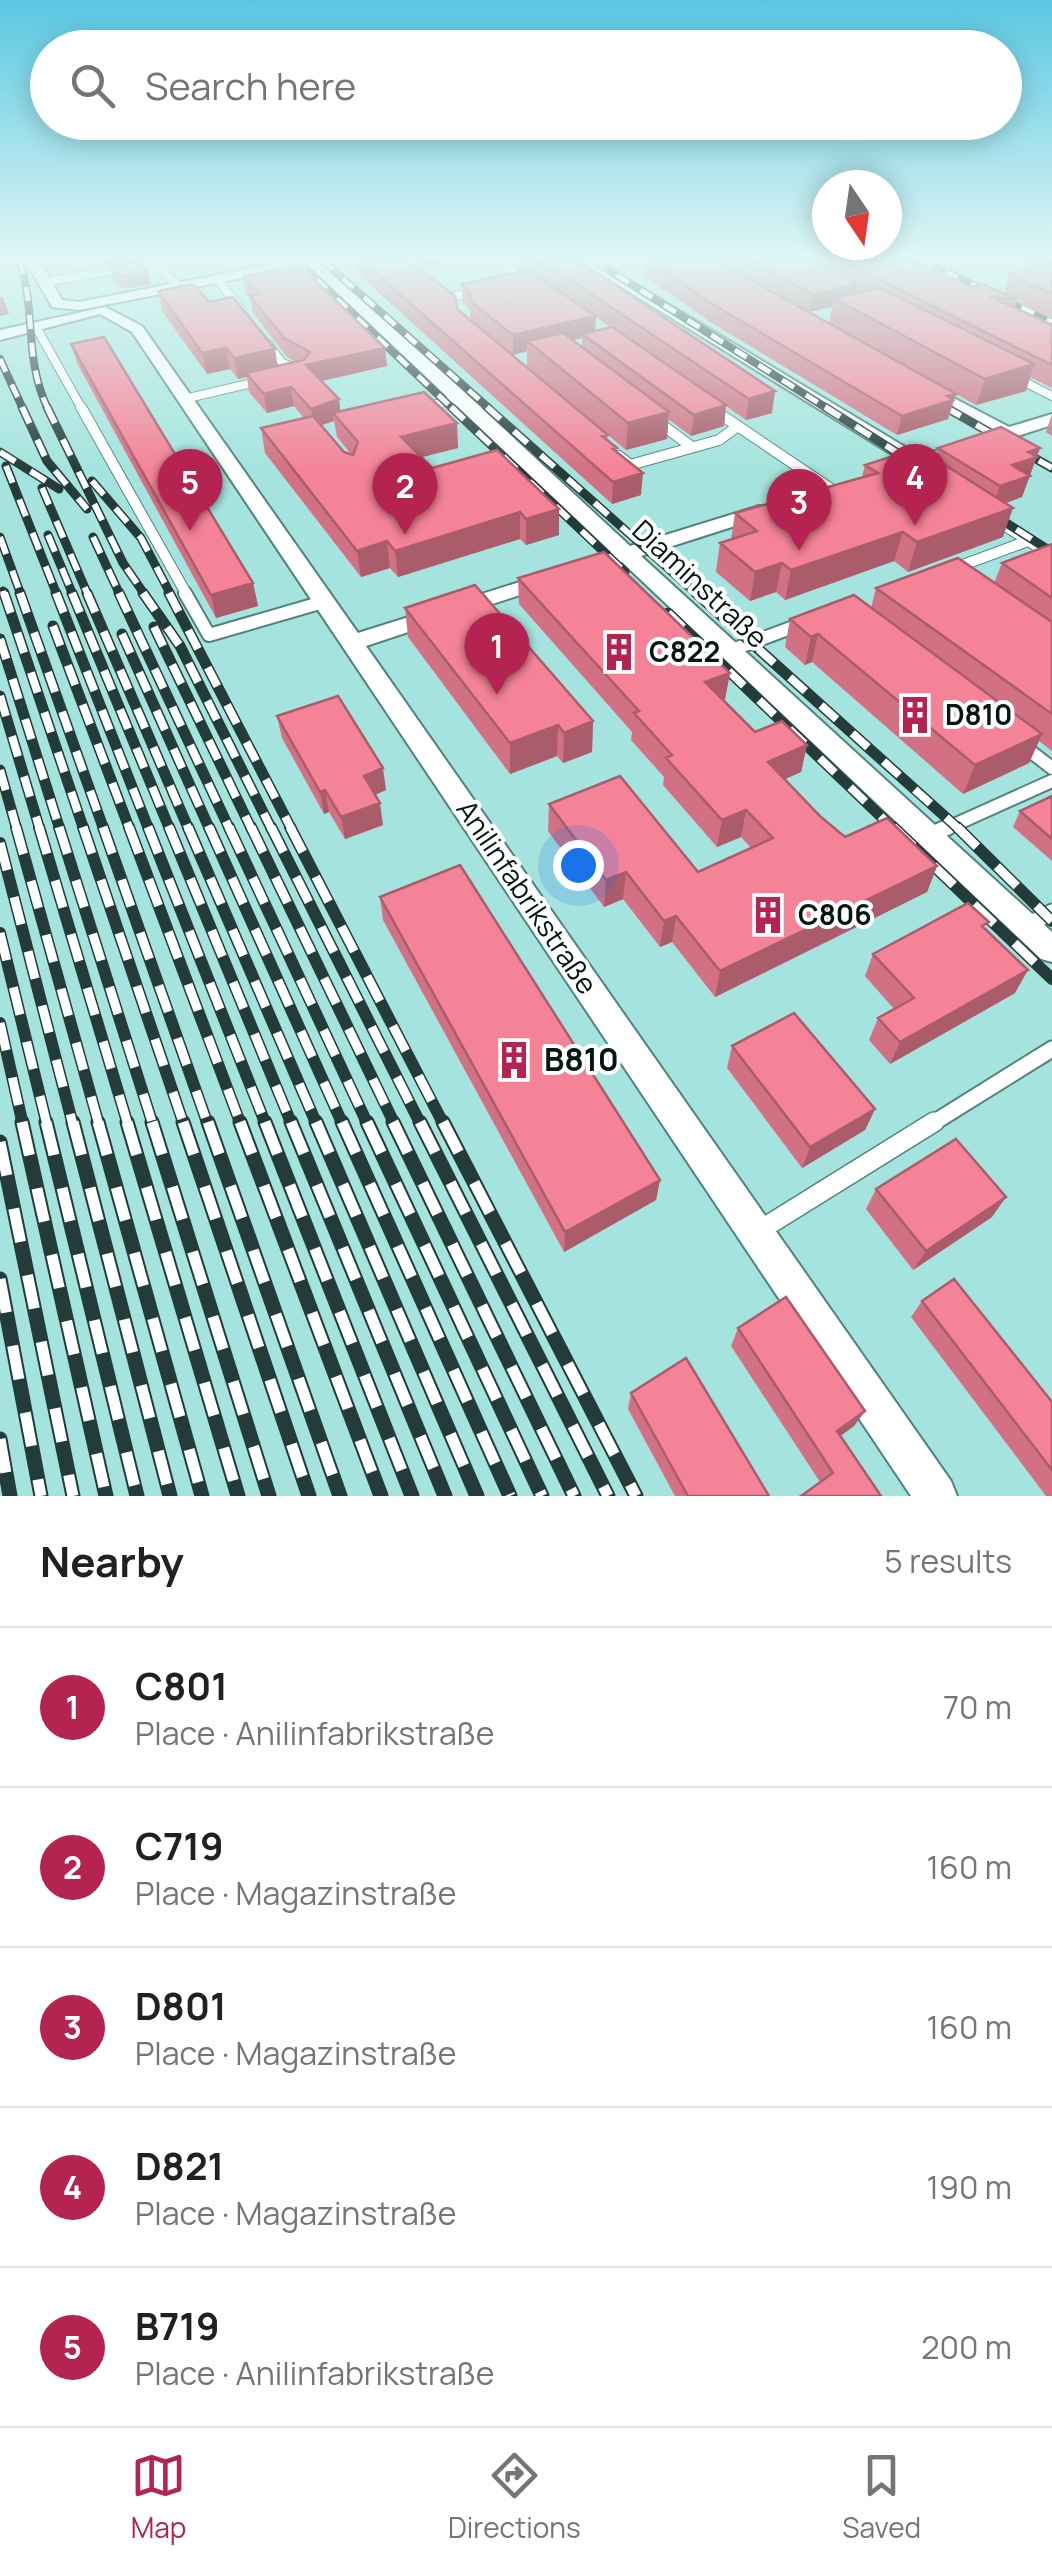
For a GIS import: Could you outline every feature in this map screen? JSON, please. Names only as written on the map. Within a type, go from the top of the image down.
[{"type":"street","name":"Anilinfabrikstraße","points":[[137,330],[936,1496]]},
{"type":"street","name":"Diaminstraße","points":[[385,330],[514,459],[624,554],[1052,950]]},
{"type":"street","points":[[697,330],[917,467]]},
{"type":"street","points":[[906,377],[1006,433]]},
{"type":"street","points":[[878,474],[917,467],[1052,419]]},
{"type":"street","points":[[354,642],[821,493]]},
{"type":"lane","points":[[38,330],[209,635],[323,602]]},
{"type":"lane","points":[[261,335],[282,362],[305,371],[288,375]]},
{"type":"lane","points":[[999,369],[1052,396]]},
{"type":"lane","points":[[184,399],[271,379]]},
{"type":"lane","points":[[416,409],[458,399]]},
{"type":"lane","points":[[699,400],[821,493]]},
{"type":"lane","points":[[649,415],[692,448]]},
{"type":"lane","points":[[616,454],[630,465],[719,440],[727,430],[738,426]]},
{"type":"lane","points":[[984,512],[1052,556]]},
{"type":"lane","points":[[930,577],[1028,540]]},
{"type":"lane","points":[[948,571],[962,582]]},
{"type":"lane","points":[[728,651],[813,620]]},
{"type":"lane","points":[[1008,734],[1052,768]]},
{"type":"lane","points":[[928,836],[1052,781]]},
{"type":"lane","points":[[1026,926],[1052,912]]},
{"type":"lane","points":[[757,1232],[1052,1049]]},
{"type":"shaded area","points":[[0,330],[1052,330],[1052,1496],[0,1496]]},
{"type":"building","points":[[186,330],[260,330],[275,349],[234,358],[226,348],[202,353]]},
{"type":"building","points":[[277,330],[366,330],[385,348],[306,365],[339,399],[311,409],[291,387],[264,394],[246,373],[304,360],[310,352],[284,338]]},
{"type":"building","points":[[440,330],[482,330],[608,435],[602,436],[643,473],[613,482]]},
{"type":"building","points":[[506,330],[536,330],[513,335]]},
{"type":"building","points":[[616,330],[726,405],[694,415],[582,334]]},
{"type":"building","points":[[645,330],[683,330],[775,391],[749,399]]},
{"type":"building","points":[[756,330],[841,330],[956,394],[947,396],[953,400],[902,416]]},
{"type":"building","points":[[893,330],[965,330],[1034,364],[985,379]]},
{"type":"building","points":[[981,330],[1052,330],[1052,365]]},
{"type":"building","points":[[563,333],[669,412],[628,423],[527,341]]},
{"type":"building","points":[[104,337],[253,583],[211,595],[71,344]]},
{"type":"building","points":[[424,392],[457,423],[401,437],[432,468],[497,450],[559,509],[526,519],[520,512],[395,551],[387,541],[357,551],[261,428],[313,416],[344,452],[353,455],[358,442],[333,413]]},
{"type":"building","points":[[1001,427],[1040,448],[1028,452],[1037,457],[1012,465],[1030,476],[1000,486],[938,448]]},
{"type":"building","points":[[918,448],[1013,508],[917,542],[903,532],[791,570],[782,563],[755,572],[720,543],[757,531],[735,513],[878,473],[865,465]]},
{"type":"building","points":[[1052,544],[1052,598],[1002,563]]},
{"type":"building","points":[[604,552],[730,673],[705,682],[755,732],[782,721],[807,745],[768,762],[821,817],[845,837],[887,818],[937,866],[720,971],[676,916],[664,921],[626,872],[606,880],[549,804],[620,776],[698,872],[773,838],[746,810],[722,820],[666,758],[672,755],[634,713],[639,711],[518,578]]},
{"type":"building","points":[[958,558],[1052,622],[1052,714],[876,588]]},
{"type":"building","points":[[475,585],[593,721],[564,733],[558,725],[510,743],[405,608]]},
{"type":"building","points":[[854,595],[1042,734],[975,765],[818,634],[811,637],[790,619]]},
{"type":"building","points":[[338,696],[383,768],[364,776],[380,803],[341,817],[325,790],[320,792],[277,716]]},
{"type":"building","points":[[1052,796],[1052,839],[1020,811]]},
{"type":"building","name":"B810","points":[[460,865],[660,1180],[565,1232],[380,897]]},
{"type":"building","points":[[968,903],[989,922],[982,926],[1028,970],[900,1042],[878,1018],[914,998],[873,954]]},
{"type":"building","points":[[794,1013],[875,1109],[810,1147],[732,1046]]},
{"type":"building","points":[[956,1139],[1006,1197],[926,1251],[876,1189]]},
{"type":"building","points":[[954,1279],[1052,1402],[1052,1470],[922,1301]]},
{"type":"building","points":[[786,1297],[865,1411],[837,1431],[881,1496],[801,1496],[833,1473],[738,1328]]},
{"type":"building","points":[[686,1358],[769,1496],[688,1496],[631,1393]]},
{"type":"railway","points":[[31,330],[35,371],[48,409]]},
{"type":"railway","points":[[370,330],[453,409]]},
{"type":"railway","points":[[401,330],[490,409]]},
{"type":"railway","points":[[703,330],[828,409]]},
{"type":"railway","points":[[0,359],[23,409]]},
{"type":"railway","points":[[926,396],[949,409]]},
{"type":"railway","points":[[22,407],[47,461],[87,509]]},
{"type":"railway","points":[[47,407],[123,563],[145,595]]},
{"type":"railway","points":[[451,407],[625,572]]},
{"type":"railway","points":[[487,407],[698,595]]},
{"type":"railway","points":[[825,407],[923,469]]},
{"type":"railway","points":[[945,407],[1052,468]]},
{"type":"railway","points":[[0,452],[59,489]]},
{"type":"railway","points":[[6,466],[57,595]]},
{"type":"railway","points":[[92,481],[141,538],[171,595]]},
{"type":"railway","points":[[42,488],[88,595]]},
{"type":"railway","points":[[986,510],[1052,552]]},
{"type":"railway","points":[[48,535],[73,595]]},
{"type":"railway","points":[[0,537],[21,595]]},
{"type":"railway","points":[[93,537],[120,595]]},
{"type":"railway","points":[[3,591],[4,595]]},
{"type":"railway","points":[[4,593],[84,830]]},
{"type":"railway","points":[[20,593],[104,830]]},
{"type":"railway","points":[[56,593],[149,830]]},
{"type":"railway","points":[[72,593],[170,830]]},
{"type":"railway","points":[[87,593],[189,830]]},
{"type":"railway","points":[[119,593],[230,830]]},
{"type":"railway","points":[[143,593],[180,646],[272,830]]},
{"type":"railway","points":[[169,593],[292,830]]},
{"type":"railway","points":[[696,593],[960,830]]},
{"type":"railway","points":[[668,613],[895,830]]},
{"type":"railway","points":[[53,626],[130,830]]},
{"type":"railway","points":[[154,627],[252,830]]},
{"type":"railway","points":[[122,634],[210,830]]},
{"type":"railway","points":[[0,639],[60,830]]},
{"type":"railway","points":[[0,696],[40,830]]},
{"type":"railway","points":[[0,770],[17,830]]},
{"type":"railway","points":[[16,827],[99,1125]]},
{"type":"railway","points":[[39,827],[128,1125]]},
{"type":"railway","points":[[59,827],[153,1125]]},
{"type":"railway","points":[[83,827],[184,1125]]},
{"type":"railway","points":[[103,827],[208,1125]]},
{"type":"railway","points":[[129,827],[241,1125]]},
{"type":"railway","points":[[148,827],[266,1125]]},
{"type":"railway","points":[[169,827],[292,1125]]},
{"type":"railway","points":[[188,827],[317,1125]]},
{"type":"railway","points":[[209,827],[343,1125]]},
{"type":"railway","points":[[229,827],[368,1125]]},
{"type":"railway","points":[[251,827],[395,1125]]},
{"type":"railway","points":[[271,827],[421,1125]]},
{"type":"railway","points":[[290,827],[444,1125]]},
{"type":"railway","points":[[893,827],[1052,979]]},
{"type":"railway","points":[[957,827],[1052,921]]},
{"type":"railway","points":[[0,843],[73,1125]]},
{"type":"railway","points":[[0,933],[47,1125]]},
{"type":"railway","points":[[0,1023],[23,1125]]},
{"type":"railway","points":[[22,1122],[106,1496]]},
{"type":"railway","points":[[46,1122],[137,1496]]},
{"type":"railway","points":[[73,1122],[170,1496]]},
{"type":"railway","points":[[98,1122],[202,1496]]},
{"type":"railway","points":[[127,1122],[238,1496]]},
{"type":"railway","points":[[152,1122],[269,1496]]},
{"type":"railway","points":[[183,1122],[309,1496]]},
{"type":"railway","points":[[208,1122],[340,1496]]},
{"type":"railway","points":[[240,1122],[381,1496]]},
{"type":"railway","points":[[265,1122],[412,1496]]},
{"type":"railway","points":[[291,1122],[445,1496]]},
{"type":"railway","points":[[316,1122],[477,1496]]},
{"type":"railway","points":[[342,1122],[510,1496]]},
{"type":"railway","points":[[367,1122],[542,1496]]},
{"type":"railway","points":[[393,1122],[574,1496]]},
{"type":"railway","points":[[420,1122],[608,1496]]},
{"type":"railway","points":[[443,1122],[636,1496]]},
{"type":"railway","points":[[0,1142],[73,1496]]},
{"type":"railway","points":[[0,1279],[41,1496]]},
{"type":"railway","points":[[0,1439],[10,1496]]},
{"type":"place","name":"D821","points":[[915,526]]},
{"type":"place","name":"B719","points":[[190,531]]},
{"type":"place","name":"C719","points":[[405,535]]},
{"type":"place","name":"D801","points":[[799,551]]},
{"type":"place","name":"C822","points":[[619,652]]},
{"type":"place","name":"C801","points":[[497,695]]},
{"type":"place","name":"D810","points":[[915,715]]},
{"type":"place","name":"C806","points":[[768,915]]},
{"type":"place","name":"B810","points":[[514,1060]]}]
